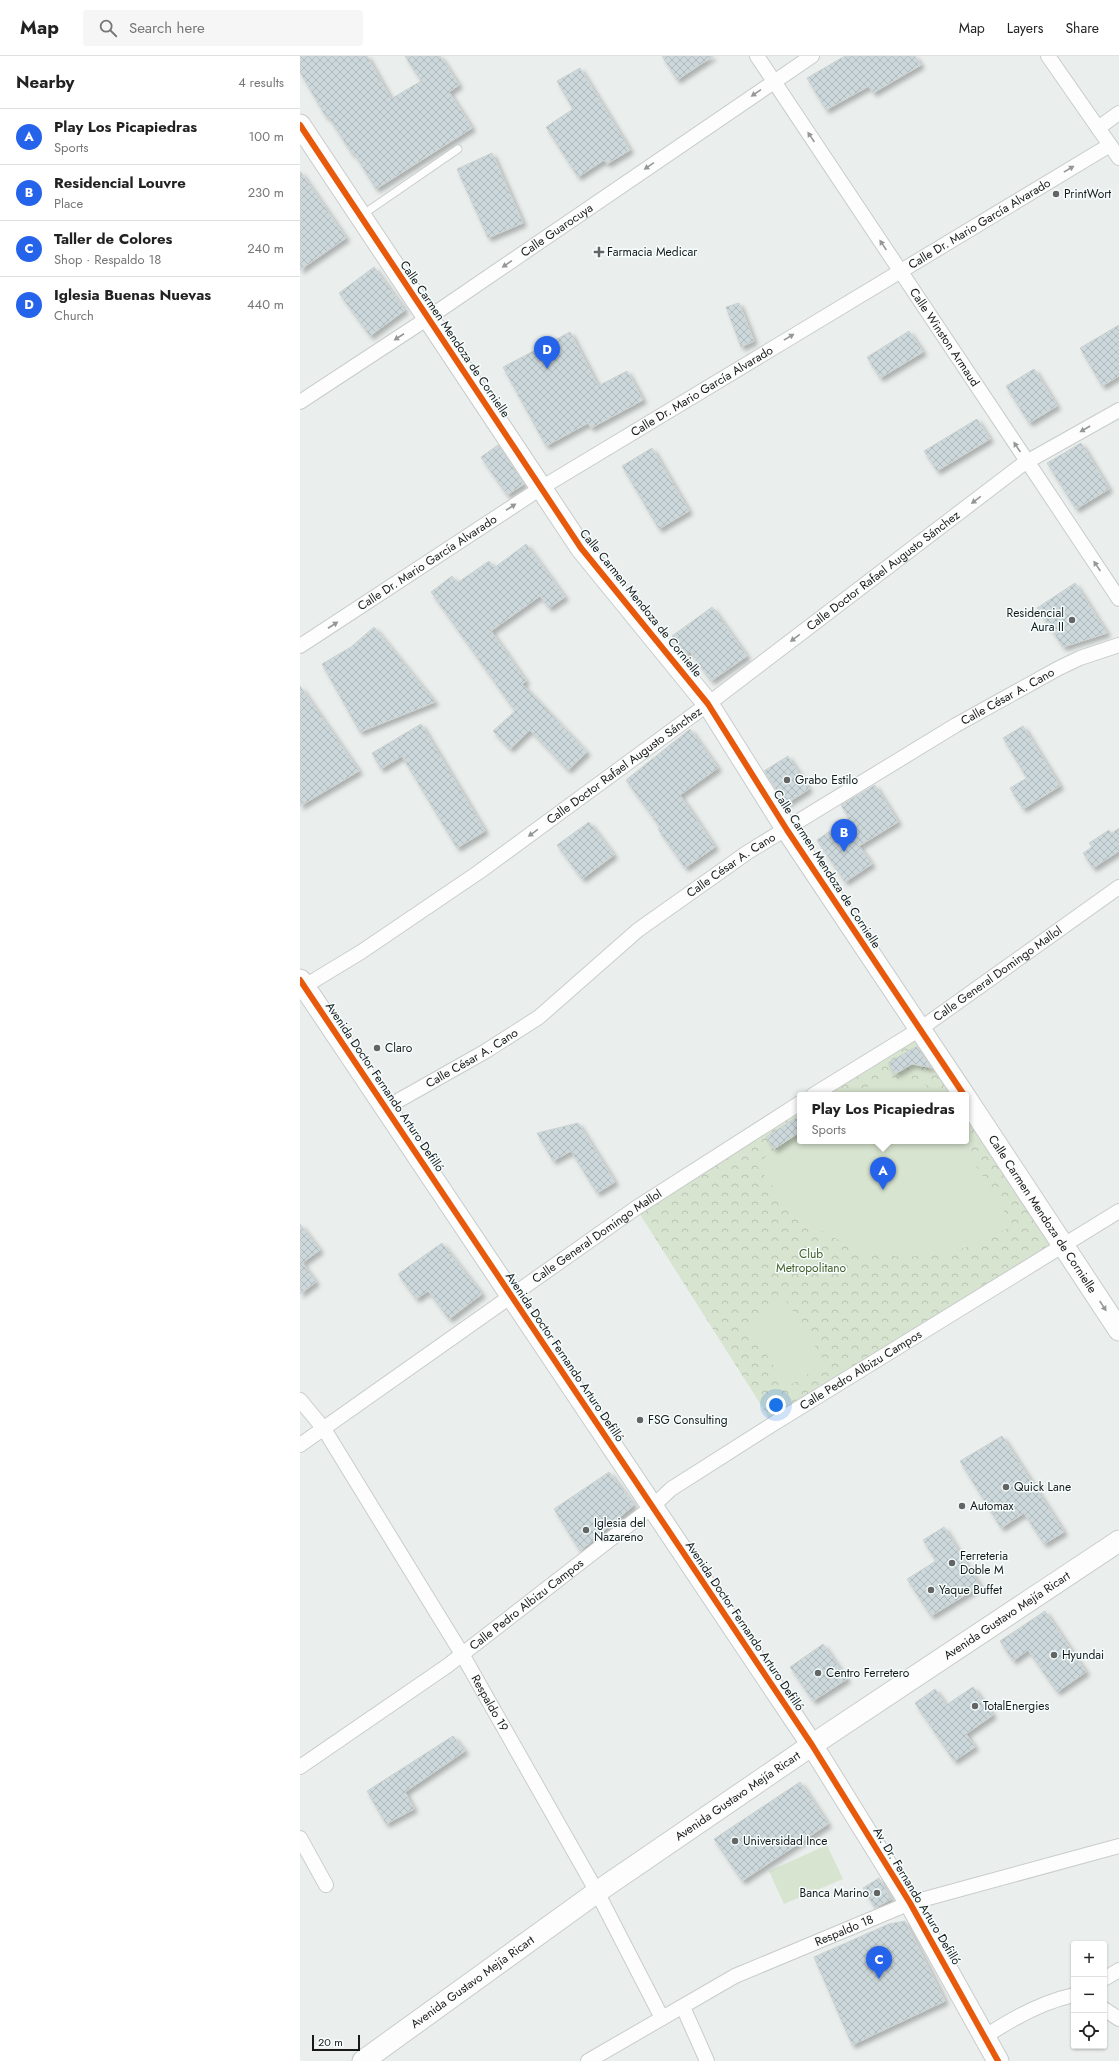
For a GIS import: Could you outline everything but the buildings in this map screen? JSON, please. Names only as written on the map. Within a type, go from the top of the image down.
[{"type":"street","name":"Calle Winston Armaud","points":[[757,56],[1119,599]]},
{"type":"street","name":"Calle Guarocuya","points":[[300,402],[428,318],[773,81],[812,56]]},
{"type":"street","points":[[1048,56],[1119,158]]},
{"type":"street","points":[[1098,128],[1119,113]]},
{"type":"street","name":"Calle Carmen Mendoza de Cornielle","points":[[300,125],[581,548],[708,704],[787,830],[962,1092]]},
{"type":"street","name":"Calle Dr. Mario García Alvarado","points":[[300,646],[541,488],[1110,145]]},
{"type":"street","name":"Calle Doctor Rafael Augusto Sánchez","points":[[301,985],[361,952],[479,872],[708,704],[1027,462],[1119,410]]},
{"type":"street","name":"Calle César A. Cano","points":[[387,1107],[521,1030],[539,1017],[638,930],[748,852],[787,830],[956,725],[1045,675],[1080,658],[1119,645]]},
{"type":"street","name":"Calle General Domingo Mallol","points":[[818,1092],[920,1029],[1119,887]]},
{"type":"street","name":"Avenida Doctor Fernando Arturo Defilló","points":[[301,985],[387,1107],[512,1297],[812,1745]]},
{"type":"street","name":"Calle Carmen Mendoza de Cornielle","points":[[969,1103],[1119,1330]]},
{"type":"street","name":"Calle General Domingo Mallol","points":[[300,1445],[512,1297],[636,1208],[797,1105]]},
{"type":"street","name":"Calle Pedro Albizu Campos","points":[[300,1767],[462,1654],[652,1507],[671,1489],[772,1424],[1119,1211]]},
{"type":"street","name":"Respaldo 19","points":[[300,1400],[324,1429],[462,1654],[597,1892],[662,2018]]},
{"type":"street","name":"Avenida Gustavo Mejía Ricart","points":[[363,2061],[597,1892],[812,1745],[1119,1541]]},
{"type":"street","name":"Av. Dr. Fernando Arturo Defilló","points":[[812,1745],[910,1903],[986,2036],[998,2061]]},
{"type":"street","points":[[300,1838],[326,1885]]},
{"type":"street","name":"Respaldo 18","points":[[588,2061],[606,2056],[662,2018],[736,1976],[910,1903],[1119,1846]]},
{"type":"street","points":[[1107,1977],[1119,1970]]},
{"type":"street","points":[[986,2036],[1007,2022],[1054,1999],[1071,1996]]},
{"type":"street","points":[[683,2007],[707,2061]]},
{"type":"street","points":[[1107,2011],[1119,2019]]},
{"type":"lane","points":[[361,216],[458,149]]},
{"type":"green space","points":[[920,1029],[962,1092],[818,1092]]},
{"type":"green space","points":[[884,1076],[926,1085],[930,1092],[860,1092]]},
{"type":"green space","name":"Club Metropolitano","points":[[969,1103],[1064,1246],[773,1424],[636,1208],[797,1105],[797,1144],[969,1144]]},
{"type":"green space","points":[[797,1135],[797,1144],[963,1144],[1013,1226],[974,1245],[940,1255],[900,1257],[863,1251],[830,1236],[797,1216],[755,1164]]},
{"type":"green space","points":[[785,1299],[826,1363],[787,1387],[747,1324]]},
{"type":"green space","points":[[827,1845],[843,1879],[784,1904],[769,1871]]},
{"type":"cycle path","points":[[300,125],[581,548],[708,704],[787,830],[962,1092]]},
{"type":"cycle path","points":[[300,980],[812,1745],[910,1903],[998,2061]]},
{"type":"place","name":"PrintWort","points":[[1056,194]]},
{"type":"place","name":"Farmacia Medicar","points":[[599,252]]},
{"type":"place","name":"Iglesia Buenas Nuevas","points":[[547,369]]},
{"type":"place","name":"Residencial Aura II","points":[[1072,620]]},
{"type":"place","name":"Grabo Estilo","points":[[787,780]]},
{"type":"place","name":"Residencial Louvre","points":[[844,852]]},
{"type":"place","name":"Claro","points":[[377,1048]]},
{"type":"place","name":"Play Los Picapiedras","points":[[883,1190]]},
{"type":"place","name":"FSG Consulting","points":[[640,1420]]},
{"type":"place","name":"Quick Lane","points":[[1006,1487]]},
{"type":"place","name":"Automax","points":[[962,1506]]},
{"type":"place","name":"Iglesia del Nazareno","points":[[586,1530]]},
{"type":"place","name":"Ferreteria Doble M","points":[[952,1563]]},
{"type":"place","name":"Yaque Buffet","points":[[931,1590]]},
{"type":"place","name":"Hyundai","points":[[1054,1655]]},
{"type":"place","name":"Centro Ferretero","points":[[818,1673]]},
{"type":"place","name":"TotalEnergies","points":[[975,1706]]},
{"type":"place","name":"Universidad Ince","points":[[735,1841]]},
{"type":"place","name":"Banca Marino","points":[[877,1893]]},
{"type":"place","name":"Taller de Colores","points":[[879,1979]]}]
